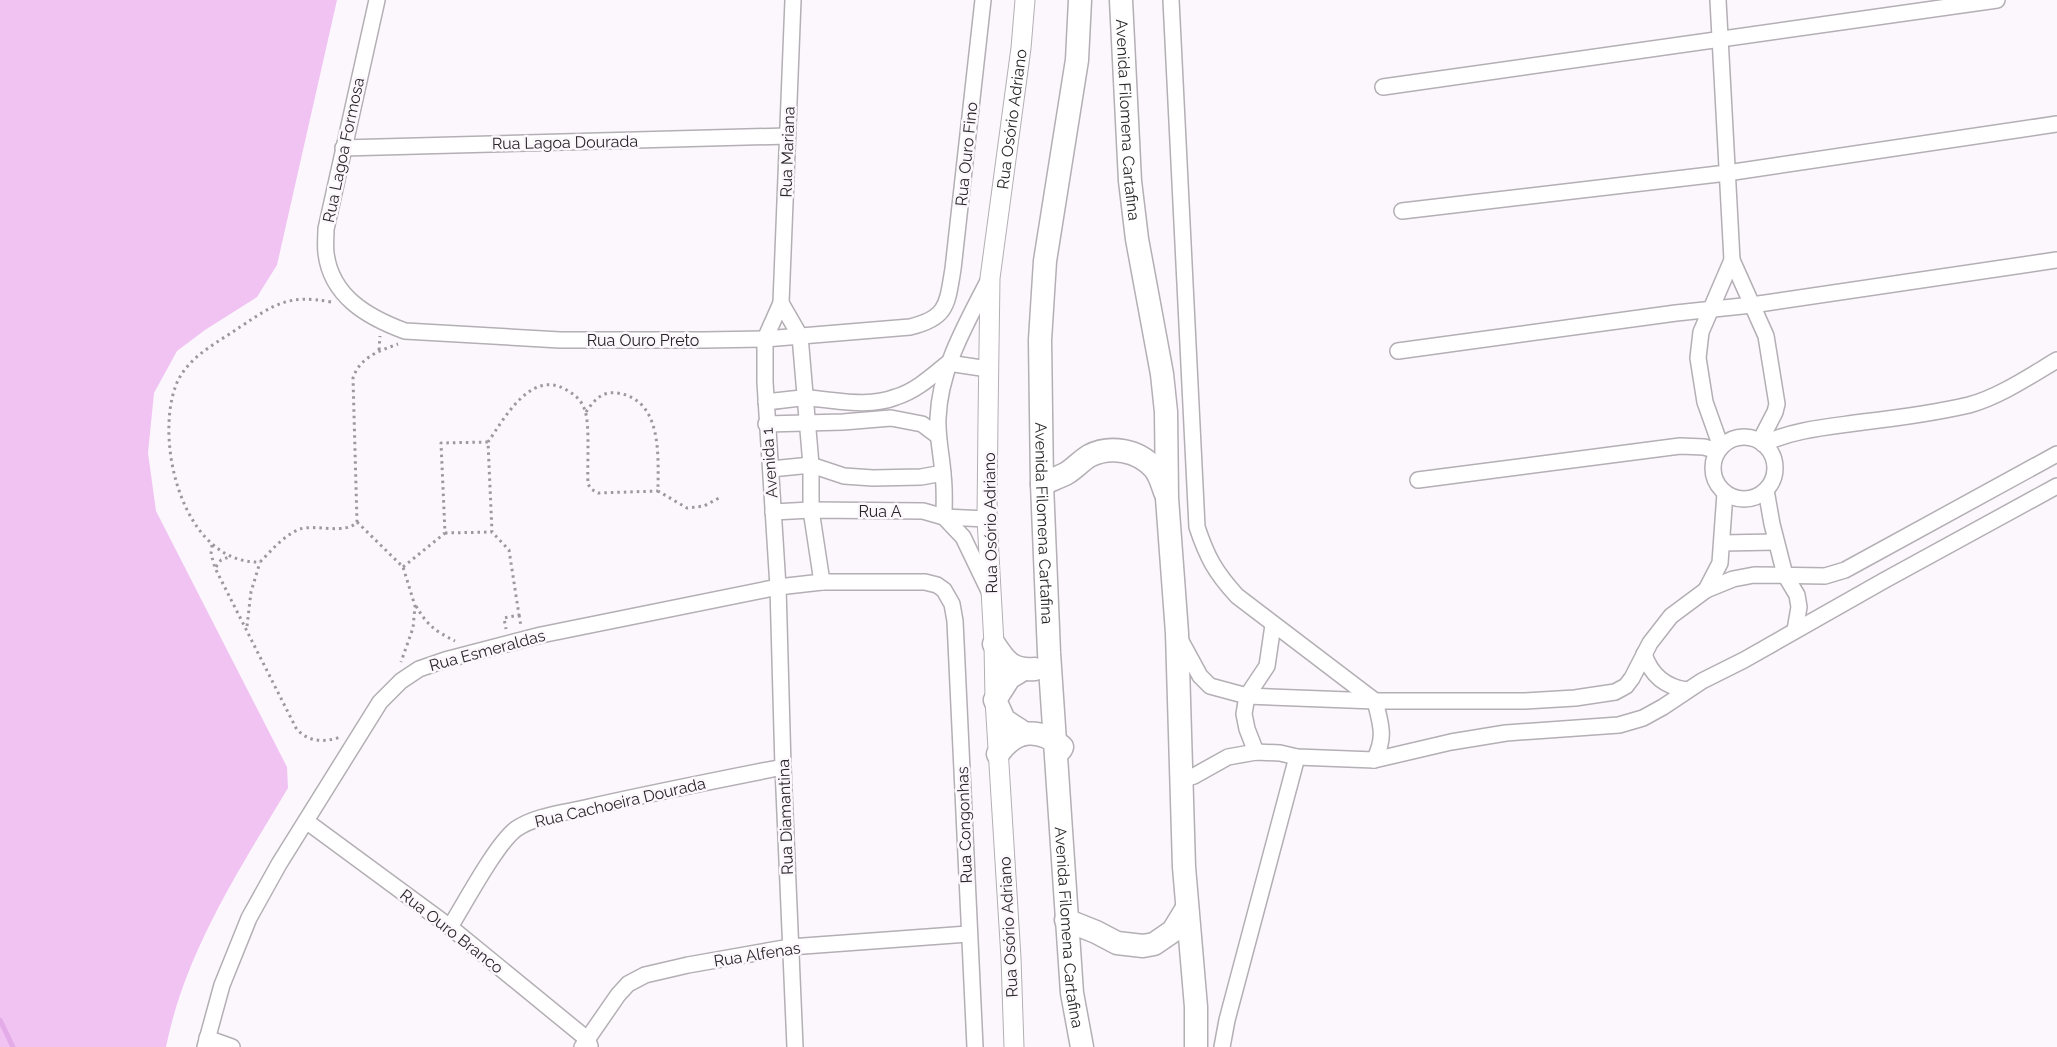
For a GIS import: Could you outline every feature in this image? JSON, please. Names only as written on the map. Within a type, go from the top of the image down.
[{"type":"main road","name":"Avenida Filomena Cartafina","points":[[1080,0],[1077,60],[1045,261],[1040,340],[1042,484],[1049,654],[1072,993],[1082,1047]]},
{"type":"main road","name":"Avenida Filomena Cartafina","points":[[1121,0],[1130,182],[1144,283],[1162,374],[1166,412],[1167,498],[1177,633],[1184,867],[1196,1007],[1196,1047]]},
{"type":"main road","points":[[1042,484],[1067,473],[1090,456],[1101,452],[1122,450],[1136,454],[1154,467],[1167,498]]},
{"type":"main road","points":[[994,644],[1005,660],[1022,670]]},
{"type":"main road","points":[[1049,654],[1053,660],[1043,666],[1022,670],[1009,678],[995,700],[1004,720],[1024,733],[1041,734],[1057,742],[1062,747],[1056,758]]},
{"type":"main road","points":[[998,754],[1005,744],[1024,733]]},
{"type":"main road","points":[[1066,920],[1117,943],[1143,946],[1154,944],[1172,931],[1187,908]]},
{"type":"street","name":"Rua Lagoa Formosa","points":[[344,296],[330,271],[325,252],[326,229],[377,0]]},
{"type":"street","name":"Rua Mariana","points":[[765,339],[781,303],[793,0]]},
{"type":"street","name":"Rua Ouro Fino","points":[[945,307],[953,269],[983,0]]},
{"type":"street","name":"Rua Osório Adriano","points":[[1014,1047],[1011,958],[995,700],[992,596],[987,519],[988,369],[990,278],[1026,0]]},
{"type":"street","points":[[1171,0],[1197,527],[1206,554],[1219,577],[1236,596],[1375,701],[1382,734],[1380,749],[1374,760]]},
{"type":"street","points":[[1718,0],[1732,260],[1766,336],[1777,404],[1761,443]]},
{"type":"street","points":[[1383,87],[1997,0]]},
{"type":"street","points":[[1402,211],[1727,173],[2057,124]]},
{"type":"street","name":"Rua Lagoa Dourada","points":[[343,148],[787,136]]},
{"type":"street","points":[[1719,449],[1705,402],[1698,358],[1701,332],[1732,260]]},
{"type":"street","points":[[1398,351],[1752,305],[2057,260]]},
{"type":"street","points":[[990,278],[948,363],[943,380],[938,416],[938,436],[944,473],[944,517],[963,537],[992,596]]},
{"type":"street","name":"Rua Ouro Preto","points":[[344,296],[381,322],[405,331],[560,340],[765,339],[910,327],[927,323],[936,318],[945,307]]},
{"type":"street","points":[[781,303],[800,336],[811,465],[811,510],[822,582]]},
{"type":"street","name":"Avenida 1","points":[[765,339],[766,424],[771,469],[778,587]]},
{"type":"street","points":[[1761,443],[1805,430],[1969,405],[1984,400],[2057,360]]},
{"type":"street","points":[[766,402],[806,398],[843,403],[872,402],[896,398],[920,385],[948,363],[988,369]]},
{"type":"street","points":[[766,424],[843,422],[891,418],[922,424],[938,436]]},
{"type":"street","points":[[1740,438],[1750,438],[1761,443],[1770,452],[1774,466],[1772,481],[1766,490],[1757,496],[1746,499],[1735,498],[1725,493],[1717,484],[1713,474],[1713,462],[1719,449],[1730,440],[1740,438]]},
{"type":"street","points":[[1418,480],[1670,447],[1719,449]]},
{"type":"street","points":[[1177,633],[1200,676],[1210,686],[1247,696],[1375,701],[1525,701],[1575,698],[1615,692],[1626,686],[1632,678],[1650,643],[1671,616],[1706,590],[1733,579],[1754,575],[1825,576],[1845,570],[2057,454]]},
{"type":"street","points":[[771,469],[811,465]]},
{"type":"street","name":"Rua A","points":[[811,465],[844,476],[873,478],[920,477],[944,473]]},
{"type":"street","points":[[1181,780],[1194,776],[1228,757],[1256,752],[1280,753],[1297,757],[1374,760],[1451,742],[1506,733],[1619,725],[1643,718],[1687,690],[2057,486]]},
{"type":"street","points":[[1766,490],[1776,542],[1785,575],[1792,584],[1799,607],[1795,630]]},
{"type":"street","points":[[1706,590],[1720,563],[1725,493]]},
{"type":"street","name":"Rua A","points":[[773,512],[811,510],[923,511],[944,517],[987,519]]},
{"type":"street","points":[[1722,543],[1776,542]]},
{"type":"street","name":"Rua Esmeraldas","points":[[206,1043],[222,985],[249,918],[306,821],[380,702],[401,681],[419,669],[445,660],[541,635],[778,587],[822,582],[925,582],[937,585],[944,590],[952,604]]},
{"type":"street","name":"Rua Diamantina","points":[[778,587],[783,767],[795,1047]]},
{"type":"street","name":"Rua Congonhas","points":[[952,604],[957,639],[968,934],[975,1047]]},
{"type":"street","points":[[1256,752],[1247,729],[1244,714],[1247,696],[1267,666],[1273,625]]},
{"type":"street","points":[[1644,654],[1647,664],[1659,680],[1672,687],[1687,690]]},
{"type":"street","points":[[1222,1047],[1227,1020],[1297,757]]},
{"type":"street","name":"Rua Cachoeira Dourada","points":[[450,927],[490,862],[505,840],[516,829],[546,818],[644,794],[783,767]]},
{"type":"street","name":"Rua Ouro Branco","points":[[306,821],[450,927],[587,1044]]},
{"type":"street","name":"Rua Alfenas","points":[[587,1044],[618,995],[628,984],[644,975],[688,965],[790,947],[968,934]]},
{"type":"street","points":[[206,1043],[232,1047]]},
{"type":"path","points":[[260,562],[243,561],[229,557],[212,545],[192,520],[180,495],[173,466],[170,438],[171,412],[176,385],[185,369],[197,356],[279,302],[297,299],[316,299],[361,309]]},
{"type":"path","points":[[433,334],[379,350],[362,361],[356,369],[352,387],[357,522],[403,567],[415,606],[424,621],[437,632],[455,641]]},
{"type":"path","points":[[498,632],[506,630],[504,618],[519,615],[508,550],[492,532],[488,442],[522,397],[533,388],[546,385],[560,386],[573,393],[581,401],[586,412],[588,484],[590,489],[598,493],[658,491],[686,508],[704,506],[719,498]]},
{"type":"path","points":[[586,412],[601,395],[612,392],[636,399],[646,409],[657,436],[658,491]]},
{"type":"path","points":[[445,533],[441,443],[488,442]]},
{"type":"path","points":[[246,627],[251,592],[260,562],[286,538],[300,529],[346,528],[354,526],[357,522]]},
{"type":"path","points":[[403,567],[445,533],[492,532]]},
{"type":"path","points":[[212,545],[211,554],[215,568],[296,728],[301,734],[317,740],[338,738],[346,732]]},
{"type":"path","points":[[215,568],[221,560],[229,557]]},
{"type":"path","points":[[409,660],[400,665],[413,628],[415,606]]},
{"type":"path","points":[[448,643],[463,639]]},
{"type":"shaded area","points":[[0,0],[337,0],[277,265],[257,297],[205,330],[177,351],[154,393],[148,453],[156,511],[287,767],[288,788],[233,881],[200,945],[186,978],[166,1047],[0,1047]]},
{"type":"waterway","points":[[0,1020],[13,1047]]}]
